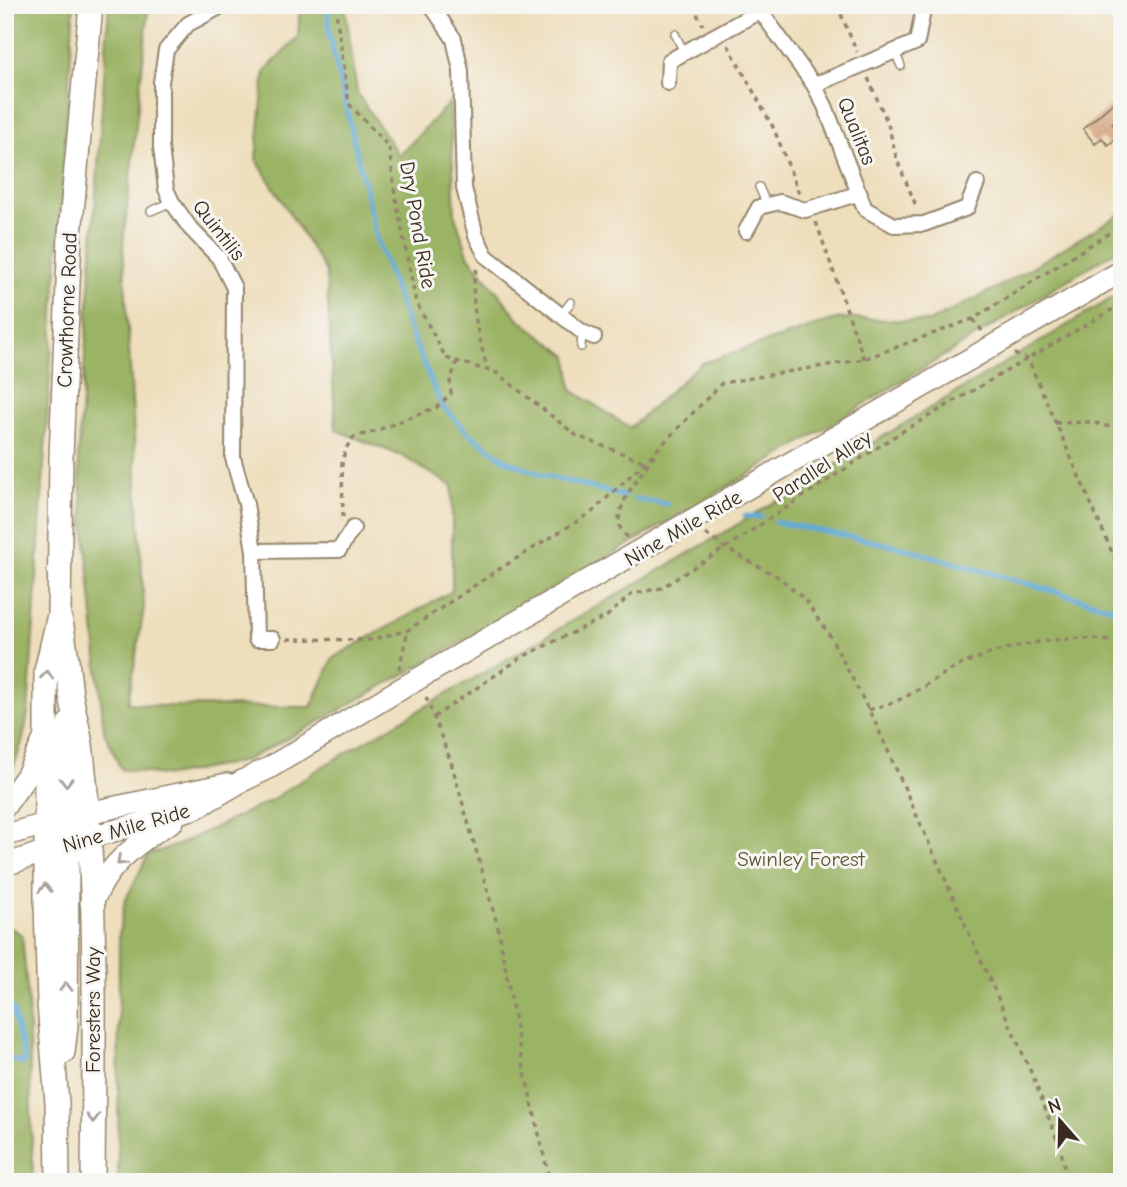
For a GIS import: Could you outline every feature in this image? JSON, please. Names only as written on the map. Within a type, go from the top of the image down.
[{"type":"main road","name":"Crowthorne Road","points":[[66,818],[46,735],[46,671],[59,615],[68,261],[91,5]]},
{"type":"main road","name":"Nine Mile Ride","points":[[5,865],[196,808],[1122,271]]},
{"type":"main road","name":"Crowthorne Road","points":[[59,615],[80,733],[66,818]]},
{"type":"main road","points":[[5,806],[27,775],[46,735]]},
{"type":"main road","name":"Nine Mile Ride","points":[[5,835],[66,818],[242,781]]},
{"type":"main road","points":[[91,903],[106,878],[124,858],[156,832],[196,808]]},
{"type":"main road","points":[[57,1103],[66,1026],[67,866],[79,841],[66,818]]},
{"type":"main road","name":"Foresters Way","points":[[58,1182],[57,1103],[49,1004],[45,851],[66,818]]},
{"type":"main road","name":"Foresters Way","points":[[79,841],[91,903],[94,968],[93,1182]]},
{"type":"street","name":"Quintilis","points":[[223,5],[188,24],[166,50],[161,82],[160,147],[166,189],[172,202],[190,228],[219,258],[234,288],[233,458],[246,504],[254,551],[256,639],[272,639]]},
{"type":"street","points":[[431,5],[454,39],[461,71],[464,188],[476,236],[486,256],[586,339]]},
{"type":"street","name":"Qualitas","points":[[668,83],[669,61],[758,8],[814,85],[825,106],[865,209],[894,225],[924,224],[967,208],[977,183]]},
{"type":"street","name":"Qualitas","points":[[814,85],[917,42],[922,16]]},
{"type":"street","name":"Qualitas","points":[[767,205],[780,202],[808,209],[859,193]]},
{"type":"street","points":[[747,231],[758,207],[767,205]]},
{"type":"street","points":[[254,551],[339,550],[353,528]]},
{"type":"lane","points":[[675,34],[685,52]]},
{"type":"lane","points":[[895,52],[901,66]]},
{"type":"lane","points":[[759,187],[767,205]]},
{"type":"lane","points":[[151,211],[172,202]]},
{"type":"lane","points":[[560,315],[571,302]]},
{"type":"path","name":"Dry Pond Ride","points":[[335,5],[349,104],[388,147],[416,302],[446,358],[457,361]]},
{"type":"path","points":[[692,5],[710,39],[727,43],[774,129],[808,209],[864,359]]},
{"type":"path","points":[[837,5],[888,124],[897,160],[924,224]]},
{"type":"path","points":[[272,639],[371,640],[408,630],[592,512],[722,383],[864,359],[973,319],[1122,225]]},
{"type":"path","points":[[486,256],[475,272],[474,290],[480,344],[488,370]]},
{"type":"path","name":"Parallel Alley","points":[[550,1182],[520,1051],[499,931],[451,762],[434,717],[522,657],[607,615],[632,594],[661,588],[898,435],[1122,304]]},
{"type":"path","points":[[1028,359],[1122,575]]},
{"type":"path","points":[[353,528],[342,517],[342,462],[346,447],[354,437],[437,407],[445,401],[451,394],[450,382],[457,361],[498,373],[578,436],[645,462]]},
{"type":"path","points":[[1054,423],[1091,422],[1122,430]]},
{"type":"path","points":[[637,543],[622,534],[618,524],[622,502],[662,444]]},
{"type":"path","points":[[691,523],[726,548],[780,578],[804,599],[830,636],[869,710],[1034,1079],[1061,1150],[1067,1182]]},
{"type":"path","points":[[397,680],[408,630]]},
{"type":"path","points":[[869,710],[895,701],[964,663],[999,651],[1058,640],[1105,638],[1122,643]]},
{"type":"green space","points":[[5,5],[74,5],[28,713],[23,739],[10,778],[5,782]]},
{"type":"green space","points":[[109,5],[149,5],[123,245],[144,608],[128,703],[162,706],[311,707],[333,658],[452,591],[452,486],[402,456],[336,430],[326,272],[256,159],[265,71],[298,37],[300,5],[345,5],[357,93],[399,156],[450,102],[455,216],[469,257],[519,319],[568,356],[572,390],[630,428],[700,364],[836,319],[929,322],[1002,285],[1122,213],[1122,247],[748,475],[451,648],[244,761],[169,776],[121,769],[104,731],[78,458]]},
{"type":"green space","name":"Swinley Forest","points":[[1122,292],[1122,1182],[118,1182],[119,933],[125,901],[148,855],[180,844],[270,801],[320,768],[725,532]]},
{"type":"green space","points":[[5,924],[22,935],[28,1001],[33,1182],[5,1182]]},
{"type":"building","points":[[1113,103],[1122,114],[1112,123],[1122,134],[1108,145],[1102,138],[1095,144],[1083,129]]},
{"type":"waterway","points":[[328,5],[329,33],[377,240],[409,329],[441,404],[467,432],[504,459],[539,474],[624,496]]},
{"type":"waterway","points":[[635,499],[667,504]]},
{"type":"waterway","points":[[745,516],[761,517]]},
{"type":"waterway","points":[[775,522],[896,546],[1116,609],[1122,613]]},
{"type":"waterway","points":[[5,999],[13,1010],[25,1062],[5,1057]]}]
